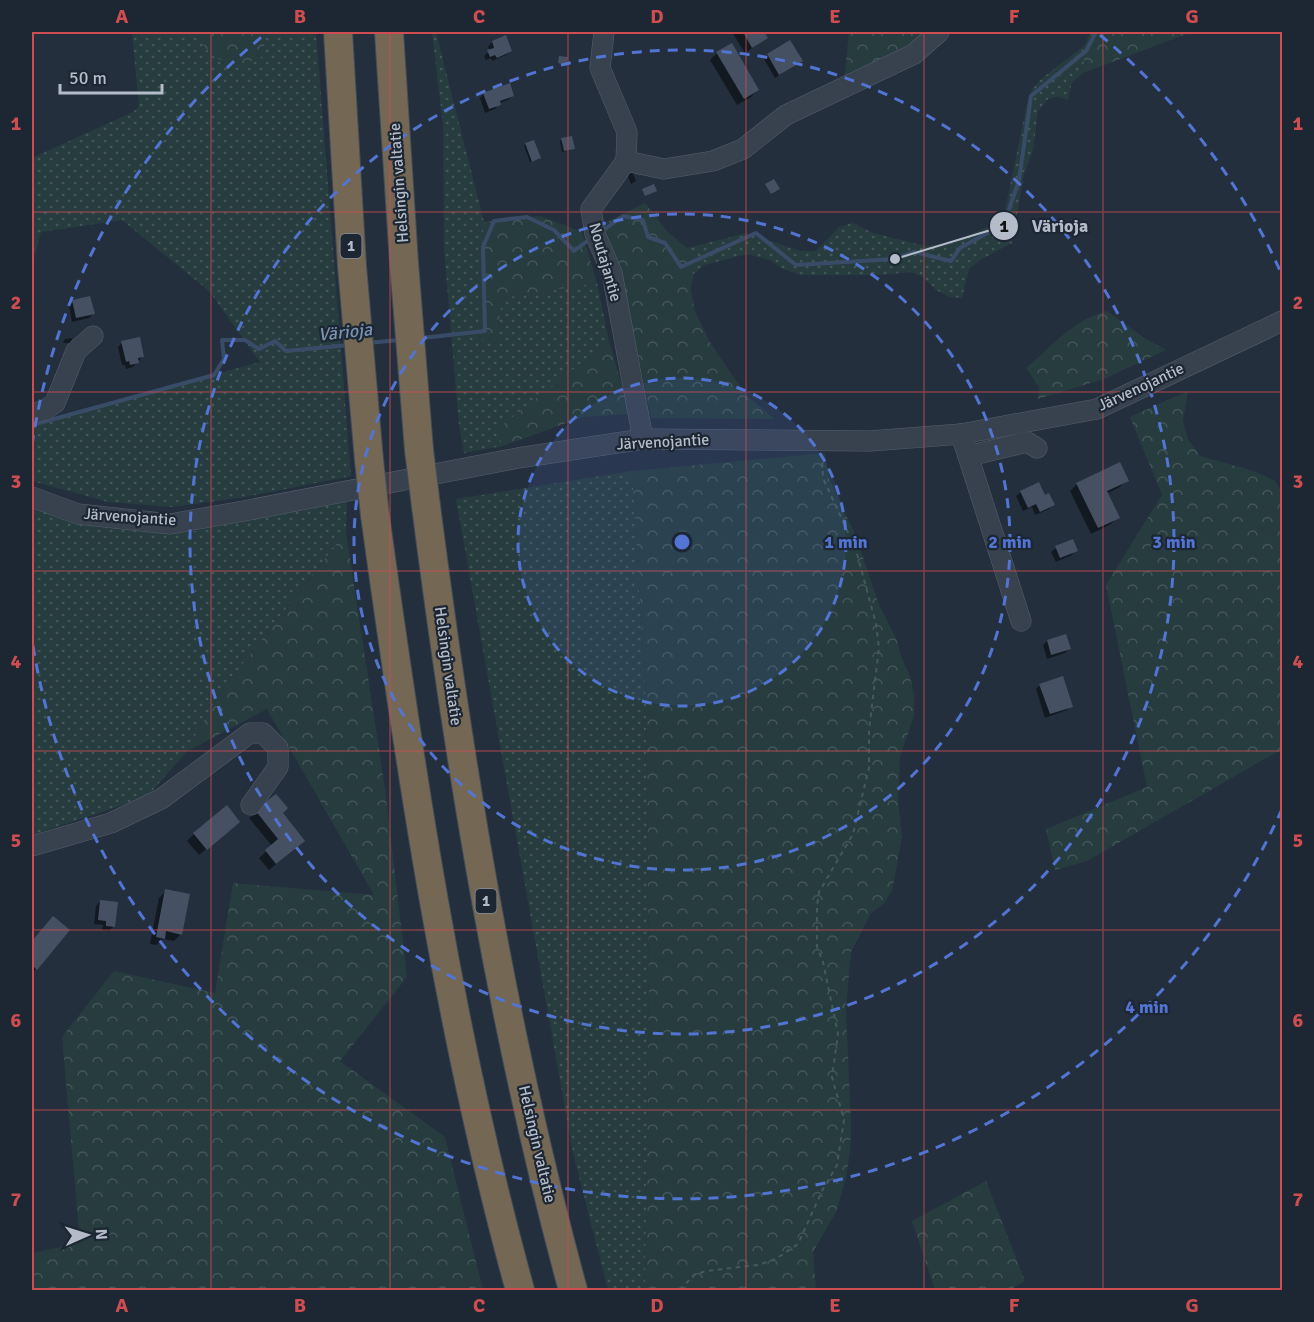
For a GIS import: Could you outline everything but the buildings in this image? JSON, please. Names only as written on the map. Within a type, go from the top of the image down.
[{"type":"highway","name":"1","points":[[338,32],[352,266],[369,460],[398,681],[448,976],[479,1125],[520,1290]]},
{"type":"highway","name":"Helsingin valtatie","points":[[389,32],[419,450],[448,673],[474,840],[498,967],[528,1112],[573,1290]]},
{"type":"street","points":[[604,32],[600,68],[627,132],[626,161],[664,168],[713,161],[743,148],[786,115],[914,54],[939,32]]},
{"type":"street","name":"Noutajantie","points":[[626,161],[591,209],[595,234],[612,273],[643,439]]},
{"type":"street","name":"Järvenojantie","points":[[32,497],[78,514],[170,524],[518,458],[643,439],[870,441],[961,434],[1097,409],[1282,321]]},
{"type":"street","points":[[32,414],[45,410],[55,403],[76,351],[93,336]]},
{"type":"street","points":[[961,434],[1021,621]]},
{"type":"street","points":[[969,456],[1027,442],[1037,448]]},
{"type":"street","points":[[32,846],[111,824],[161,799],[250,734],[263,733],[278,748],[278,767],[251,805]]},
{"type":"path","points":[[680,1290],[694,1275],[758,1265],[776,1259],[798,1244],[822,1191],[837,1165],[844,1120],[832,1077],[838,1034],[823,962],[817,947],[817,905],[819,892],[852,834],[869,768],[869,730],[879,648],[876,624],[856,550],[823,477],[820,440]]},
{"type":"green space","points":[[132,32],[193,32],[197,36],[264,56],[265,32],[316,32],[351,476],[245,497],[172,507],[108,502],[32,481],[32,425],[260,362],[209,291],[122,220],[41,232],[32,266],[32,158],[133,112],[139,106]]},
{"type":"green space","points":[[193,32],[265,32],[264,56],[236,67],[211,55]]},
{"type":"green space","points":[[432,32],[436,32],[484,222],[478,338],[496,343],[502,298],[597,283],[609,341],[497,430],[503,446],[464,453],[459,425],[444,250],[443,126]]},
{"type":"green space","points":[[849,32],[944,32],[843,94]]},
{"type":"green space","points":[[1090,32],[1192,32],[1083,73],[1085,45]]},
{"type":"green space","points":[[1085,45],[1083,73],[1072,82],[1068,100],[1058,97],[1048,99],[1038,111],[1033,151],[1024,174],[1012,243],[980,260],[969,269],[962,298],[950,297],[936,290],[922,276],[910,272],[884,275],[801,275],[783,269],[770,260],[747,254],[704,265],[693,275],[687,248],[747,233],[801,251],[816,251],[839,227],[853,223],[873,233],[926,246],[950,244],[1003,220],[1027,104],[1032,90],[1040,80]]},
{"type":"green space","points":[[645,203],[667,231],[687,248],[693,275],[691,290],[695,312],[711,344],[746,395],[775,419],[651,418],[620,267],[601,225]]},
{"type":"green space","points":[[540,216],[582,232],[597,283],[502,298],[496,343],[477,338],[484,222]]},
{"type":"green space","points":[[1107,311],[1146,339],[1166,350],[1104,379],[1038,399],[1039,387],[1026,368],[1073,327]]},
{"type":"green space","points":[[609,341],[630,414],[583,417],[503,446],[496,430]]},
{"type":"green space","points":[[1188,391],[1183,421],[1188,439],[1200,456],[1254,471],[1275,481],[1282,492],[1282,749],[1087,861],[1055,870],[1046,829],[1147,787],[1106,585],[1162,495],[1130,417]]},
{"type":"green space","points":[[825,453],[829,478],[855,534],[880,607],[896,638],[910,676],[914,695],[914,716],[900,757],[898,799],[902,837],[892,891],[884,903],[871,913],[851,952],[846,1009],[851,1127],[846,1178],[836,1212],[813,1252],[816,1290],[645,1290],[649,982],[646,703],[632,471]]},
{"type":"green space","points":[[632,471],[646,703],[649,982],[645,1290],[608,1290],[573,1153],[456,499]]},
{"type":"green space","points":[[347,500],[346,532],[219,694],[186,752],[147,797],[32,835],[32,504],[119,527],[190,532]]},
{"type":"green space","points":[[346,532],[385,789],[407,977],[340,1061],[445,1137],[483,1290],[32,1290],[32,1253],[80,1243],[62,1037],[114,971],[215,993],[233,883],[374,895],[267,709],[186,752],[219,694]]},
{"type":"green space","points":[[986,1181],[1025,1281],[1009,1290],[935,1290],[912,1221]]},
{"type":"waterway","name":"Värioja","points":[[605,229],[623,216],[643,220],[648,237],[665,243],[681,267],[756,233],[796,265],[895,259],[914,252],[951,261],[960,248],[1004,224],[1019,180],[1031,96],[1086,51],[1096,32]]},
{"type":"waterway","name":"Värioja","points":[[422,338],[485,331],[483,247],[494,221],[527,217],[554,230],[574,251],[586,242]]},
{"type":"waterway","name":"Värioja","points":[[32,425],[214,375],[224,359],[222,340],[245,340],[259,349],[275,341],[286,351],[349,345]]},
{"type":"waterway","name":"Värioja","points":[[368,343],[399,340]]},
{"type":"place","name":"Värioja","points":[[895,259]]}]
